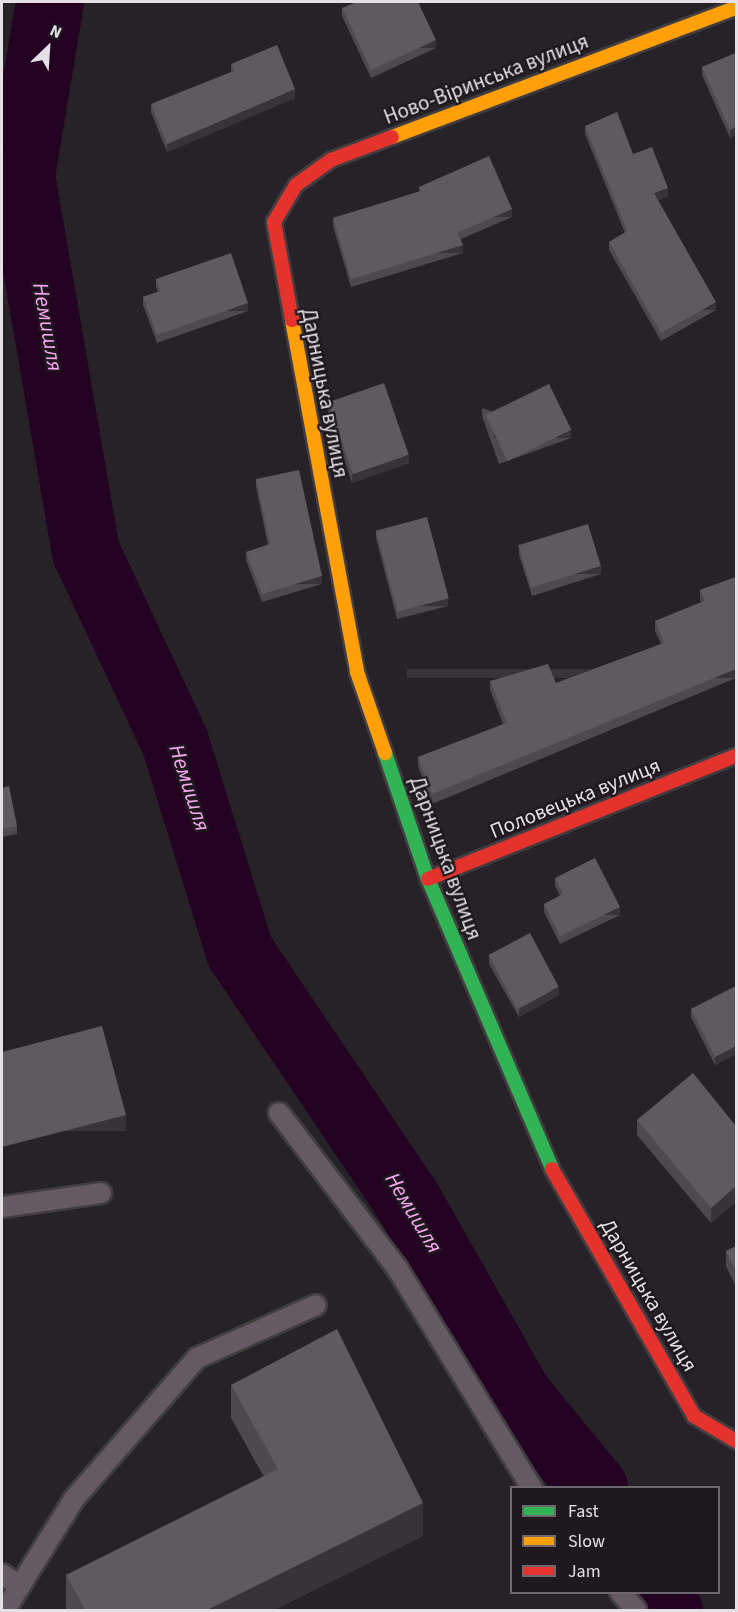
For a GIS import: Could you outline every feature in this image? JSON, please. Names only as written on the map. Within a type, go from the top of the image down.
[{"type":"street","name":"Ново-Віринська вулиця","points":[[274,222],[296,185],[331,160],[736,8]]},
{"type":"street","name":"Дарницька вулиця","points":[[274,222],[357,672],[428,879],[535,1139],[694,1416],[736,1441]]},
{"type":"street","name":"Половецька вулиця","points":[[428,879],[736,756]]},
{"type":"lane","points":[[279,1113],[397,1268],[531,1486]]},
{"type":"lane","points":[[2,1207],[101,1193]]},
{"type":"lane","points":[[5,1611],[74,1499],[197,1358],[316,1305]]},
{"type":"lane","points":[[2,1574],[20,1586]]},
{"type":"lane","points":[[621,1594],[636,1611]]},
{"type":"building","points":[[357,2],[418,2],[436,40],[371,70],[342,8]]},
{"type":"building","points":[[277,45],[295,89],[167,144],[151,104],[234,71],[231,64]]},
{"type":"building","points":[[736,53],[736,127],[730,130],[702,67]]},
{"type":"building","points":[[617,112],[633,154],[652,147],[668,188],[654,193],[716,302],[661,333],[609,242],[627,231],[585,126]]},
{"type":"building","points":[[489,156],[512,209],[457,233],[463,245],[351,279],[333,218],[421,191],[419,187]]},
{"type":"building","points":[[231,253],[248,303],[157,335],[143,297],[160,291],[156,279]]},
{"type":"building","points":[[384,383],[409,455],[353,474],[328,402]]},
{"type":"building","points":[[549,384],[571,430],[508,461],[485,415]]},
{"type":"building","points":[[299,470],[322,576],[262,594],[246,552],[270,544],[256,479]]},
{"type":"building","points":[[427,517],[449,598],[398,612],[376,531]]},
{"type":"building","points":[[588,524],[601,566],[531,587],[518,545]]},
{"type":"building","points":[[736,577],[736,669],[432,794],[418,757],[507,723],[490,681],[548,664],[556,683],[664,643],[655,621],[705,601],[700,590]]},
{"type":"building","points":[[9,786],[17,826],[2,829],[2,788]]},
{"type":"building","points":[[595,858],[620,907],[560,936],[544,904],[563,894],[555,878]]},
{"type":"building","points":[[530,933],[559,987],[517,1009],[489,955]]},
{"type":"building","points":[[736,986],[736,1046],[715,1057],[691,1009]]},
{"type":"building","points":[[102,1026],[126,1115],[2,1147],[2,1052]]},
{"type":"building","points":[[693,1073],[736,1126],[736,1186],[711,1208],[637,1120]]},
{"type":"building","points":[[736,1246],[736,1271],[726,1251]]},
{"type":"building","points":[[337,1329],[423,1503],[205,1611],[86,1611],[66,1575],[278,1469],[231,1385]]},
{"type":"waterway","name":"Немишля","points":[[50,2],[21,176],[86,552],[175,742],[240,952],[408,1201],[519,1397],[592,1486]]},
{"type":"waterway","name":"Немишля","points":[[660,1594],[669,1610]]},
{"type":"traffic: fast","points":[[385,753],[428,879],[552,1169]]},
{"type":"traffic: slow","points":[[392,137],[736,8]]},
{"type":"traffic: slow","points":[[292,320],[357,672],[385,753]]},
{"type":"traffic: jam","points":[[292,320],[274,222],[296,185],[331,160],[392,137]]},
{"type":"traffic: jam","points":[[428,879],[736,756]]},
{"type":"traffic: jam","points":[[552,1169],[694,1416],[736,1441]]}]
